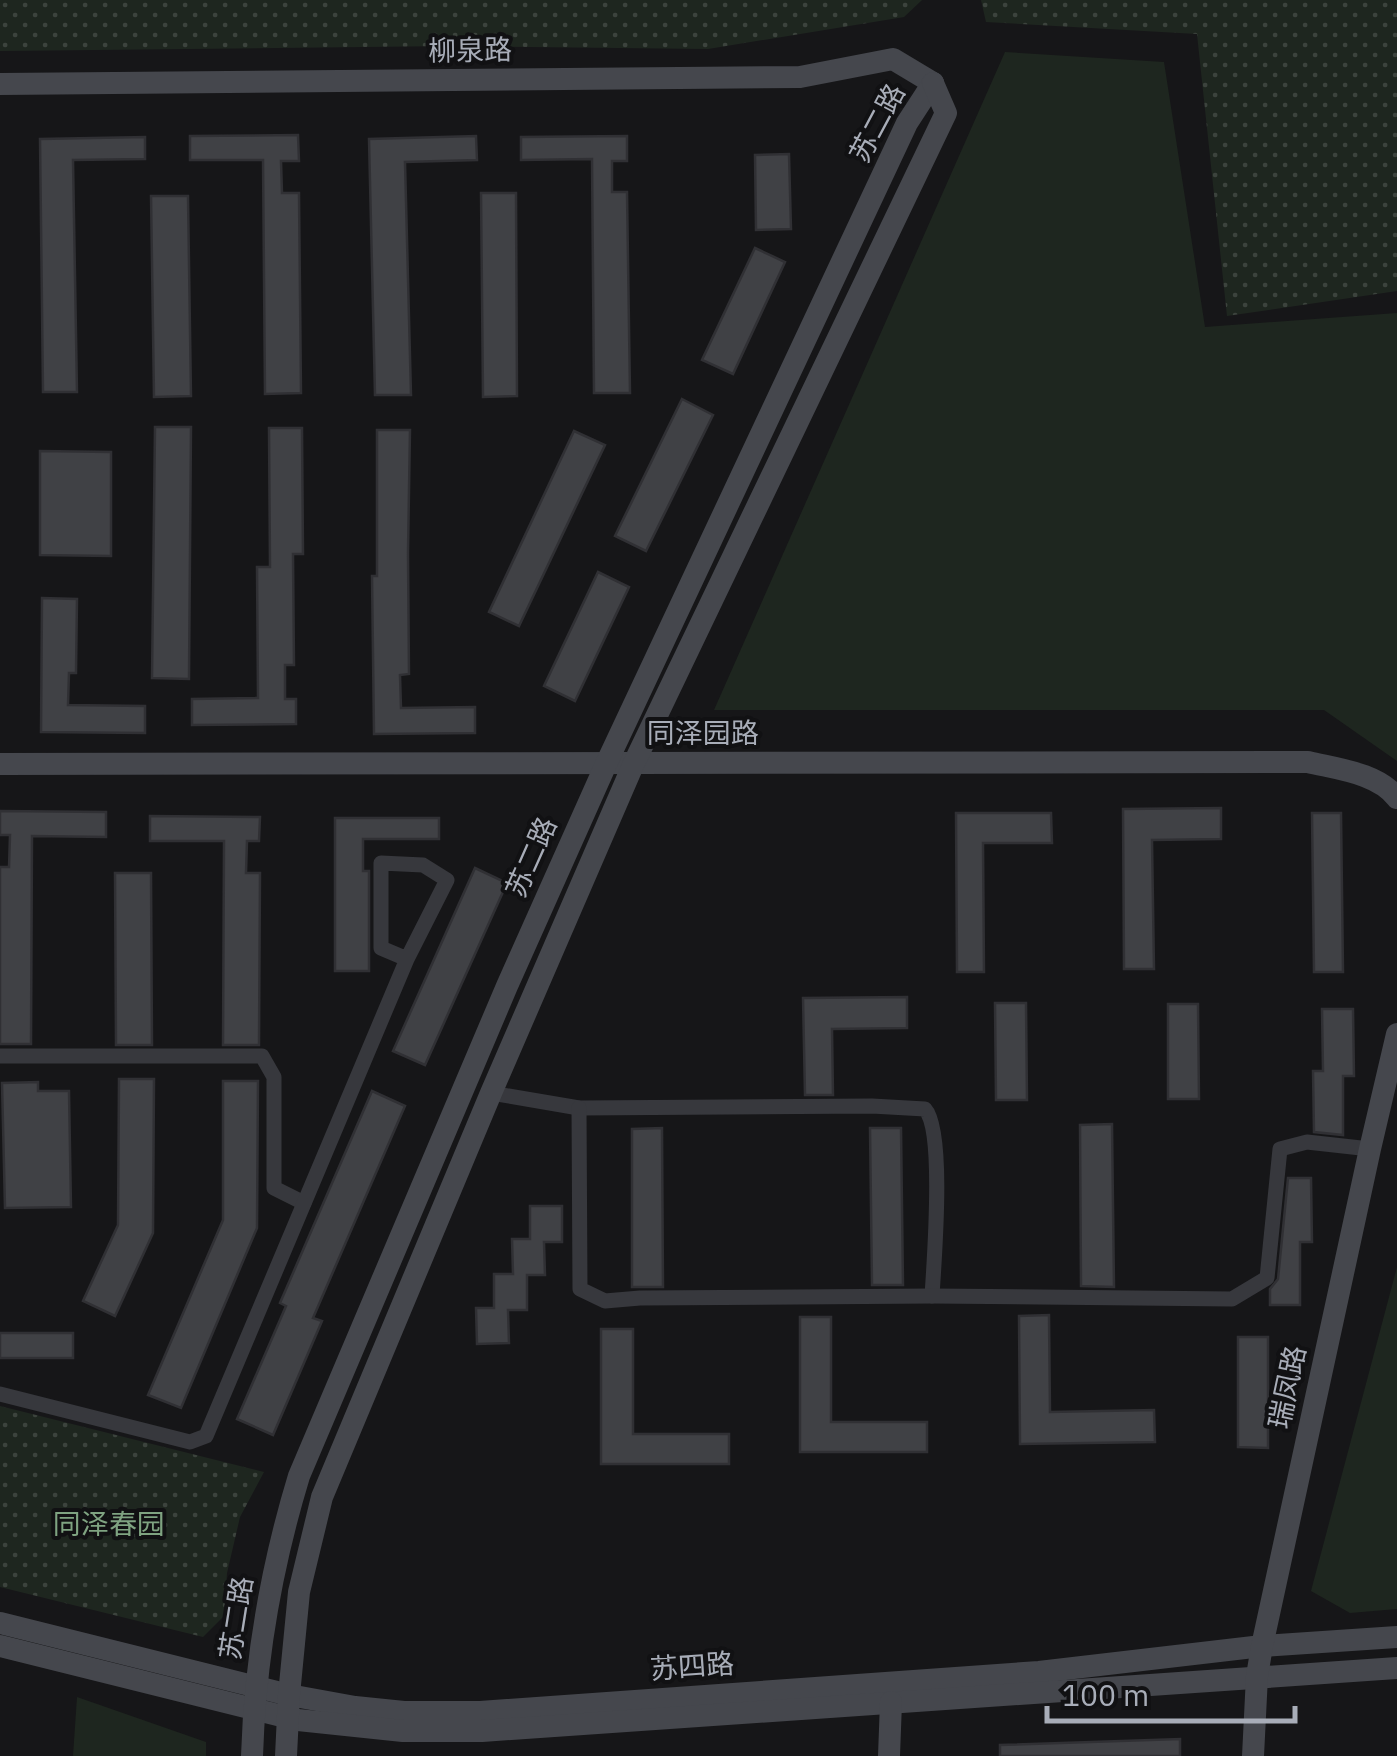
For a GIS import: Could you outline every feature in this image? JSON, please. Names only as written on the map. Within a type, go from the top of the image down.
[{"type":"street","name":"柳泉路","points":[[0,84],[800,77],[893,60],[933,83]]},
{"type":"street","name":"苏二路","points":[[252,1756],[254,1698],[277,1554],[299,1476],[507,986],[607,762],[908,123],[933,83]]},
{"type":"street","name":"苏二路","points":[[286,1756],[300,1592],[322,1497],[634,763],[946,113],[933,83]]},
{"type":"street","name":"同泽园路","points":[[0,764],[1308,762],[1352,772],[1389,788],[1397,798]]},
{"type":"street","points":[[0,1394],[190,1442],[206,1436],[407,960],[447,880],[422,865],[381,862],[381,948],[407,960]]},
{"type":"street","name":"瑞凤路","points":[[1254,1756],[1262,1646],[1397,1034]]},
{"type":"street","points":[[0,1056],[262,1056],[274,1077],[274,1188],[304,1203]]},
{"type":"street","points":[[491,1093],[579,1108],[925,1109],[931,1116],[936,1145],[932,1296]]},
{"type":"street","points":[[579,1108],[580,1289],[605,1301],[932,1296],[1232,1299],[1266,1278],[1280,1149],[1307,1142],[1370,1149]]},
{"type":"street","name":"苏四路","points":[[0,1623],[254,1698]]},
{"type":"street","name":"苏四路","points":[[288,1706],[480,1712],[1039,1672],[1262,1646],[1397,1637]]},
{"type":"street","name":"苏四路","points":[[0,1646],[254,1698],[352,1728],[402,1732],[482,1731],[1397,1668]]},
{"type":"street","points":[[889,1756],[891,1702]]},
{"type":"green space","points":[[0,0],[922,0],[904,17],[708,49],[450,46],[0,51]]},
{"type":"green space","points":[[981,0],[1397,0],[1397,291],[1227,316],[1197,34],[986,22]]},
{"type":"green space","points":[[1005,52],[1164,62],[1205,327],[1397,313],[1397,761],[1324,710],[714,710]]},
{"type":"green space","points":[[1397,1267],[1397,1609],[1350,1613],[1311,1591]]},
{"type":"green space","name":"同泽春园","points":[[0,1406],[264,1472],[240,1517],[227,1573],[224,1616],[203,1637],[0,1587]]},
{"type":"green space","points":[[77,1697],[206,1742],[206,1756],[73,1756]]},
{"type":"building","points":[[298,135],[299,161],[281,161],[282,193],[299,193],[301,393],[265,394],[263,160],[190,160],[190,136]]},
{"type":"building","points":[[476,136],[477,160],[405,162],[411,395],[375,395],[369,139]]},
{"type":"building","points":[[627,136],[627,161],[612,161],[612,192],[627,192],[630,393],[594,393],[592,159],[521,160],[521,137]]},
{"type":"building","points":[[145,137],[145,159],[73,160],[77,392],[43,392],[40,139]]},
{"type":"building","points":[[789,154],[791,229],[756,230],[755,155]]},
{"type":"building","points":[[481,193],[516,193],[517,396],[483,397]]},
{"type":"building","points":[[151,196],[188,196],[191,396],[154,397]]},
{"type":"building","points":[[755,248],[785,262],[733,374],[702,360]]},
{"type":"building","points":[[682,399],[713,415],[646,551],[615,536]]},
{"type":"building","points":[[155,427],[191,427],[189,679],[152,678]]},
{"type":"building","points":[[269,428],[302,428],[303,554],[293,554],[294,665],[285,665],[285,699],[296,699],[296,724],[192,725],[192,699],[258,698],[257,567],[270,567]]},
{"type":"building","points":[[377,430],[410,430],[409,674],[400,675],[401,708],[475,707],[475,733],[374,734],[372,576],[377,576]]},
{"type":"building","points":[[574,431],[605,445],[519,626],[489,612]]},
{"type":"building","points":[[40,451],[111,452],[111,556],[40,555]]},
{"type":"building","points":[[598,572],[629,587],[575,701],[544,686]]},
{"type":"building","points":[[42,598],[77,599],[76,673],[69,673],[68,705],[145,706],[145,733],[41,732]]},
{"type":"building","points":[[1221,808],[1221,839],[1152,840],[1154,969],[1124,969],[1123,809]]},
{"type":"building","points":[[0,811],[106,812],[106,837],[32,836],[31,1044],[0,1044],[0,867],[9,867],[10,835],[0,835]]},
{"type":"building","points":[[956,813],[1051,813],[1052,843],[983,843],[984,972],[957,972]]},
{"type":"building","points":[[1312,813],[1341,813],[1343,972],[1314,972]]},
{"type":"building","points":[[150,816],[260,817],[259,841],[247,841],[246,873],[260,873],[259,1045],[223,1045],[224,841],[150,841]]},
{"type":"building","points":[[335,818],[439,818],[439,839],[363,839],[363,871],[369,871],[369,971],[335,971]]},
{"type":"building","points":[[475,868],[507,883],[425,1065],[393,1051]]},
{"type":"building","points":[[115,873],[151,873],[152,1045],[116,1045]]},
{"type":"building","points":[[907,997],[907,1028],[832,1029],[833,1095],[805,1095],[803,998]]},
{"type":"building","points":[[995,1003],[1026,1003],[1027,1100],[996,1100]]},
{"type":"building","points":[[1168,1004],[1198,1004],[1199,1099],[1168,1099]]},
{"type":"building","points":[[1322,1009],[1353,1009],[1354,1076],[1343,1076],[1343,1135],[1314,1132],[1313,1071],[1323,1071]]},
{"type":"building","points":[[119,1079],[154,1079],[153,1233],[115,1316],[83,1301],[118,1225]]},
{"type":"building","points":[[223,1081],[258,1081],[257,1228],[181,1408],[148,1395],[223,1220]]},
{"type":"building","points":[[38,1082],[38,1091],[69,1091],[71,1207],[5,1208],[2,1083]]},
{"type":"building","points":[[372,1091],[405,1106],[313,1318],[322,1321],[273,1435],[237,1419],[286,1306],[280,1303]]},
{"type":"building","points":[[1112,1124],[1114,1287],[1081,1286],[1080,1125]]},
{"type":"building","points":[[662,1128],[663,1287],[632,1287],[632,1129]]},
{"type":"building","points":[[870,1128],[901,1128],[903,1285],[872,1285]]},
{"type":"building","points":[[1288,1178],[1311,1178],[1312,1242],[1300,1242],[1300,1305],[1270,1305],[1270,1289],[1278,1279]]},
{"type":"building","points":[[530,1206],[562,1206],[562,1242],[544,1242],[545,1275],[527,1275],[527,1310],[508,1310],[509,1343],[477,1344],[476,1308],[494,1308],[494,1274],[513,1274],[512,1239],[530,1239]]},
{"type":"building","points":[[1049,1315],[1050,1412],[1154,1410],[1155,1442],[1020,1444],[1019,1316]]},
{"type":"building","points":[[800,1317],[831,1317],[831,1422],[927,1422],[927,1452],[800,1452]]},
{"type":"building","points":[[601,1329],[633,1329],[633,1434],[729,1434],[729,1464],[601,1464]]},
{"type":"building","points":[[0,1333],[73,1333],[73,1358],[0,1358]]},
{"type":"building","points":[[1238,1337],[1268,1337],[1268,1448],[1238,1447]]},
{"type":"building","points":[[1180,1739],[1180,1756],[1000,1756],[1000,1745]]}]
